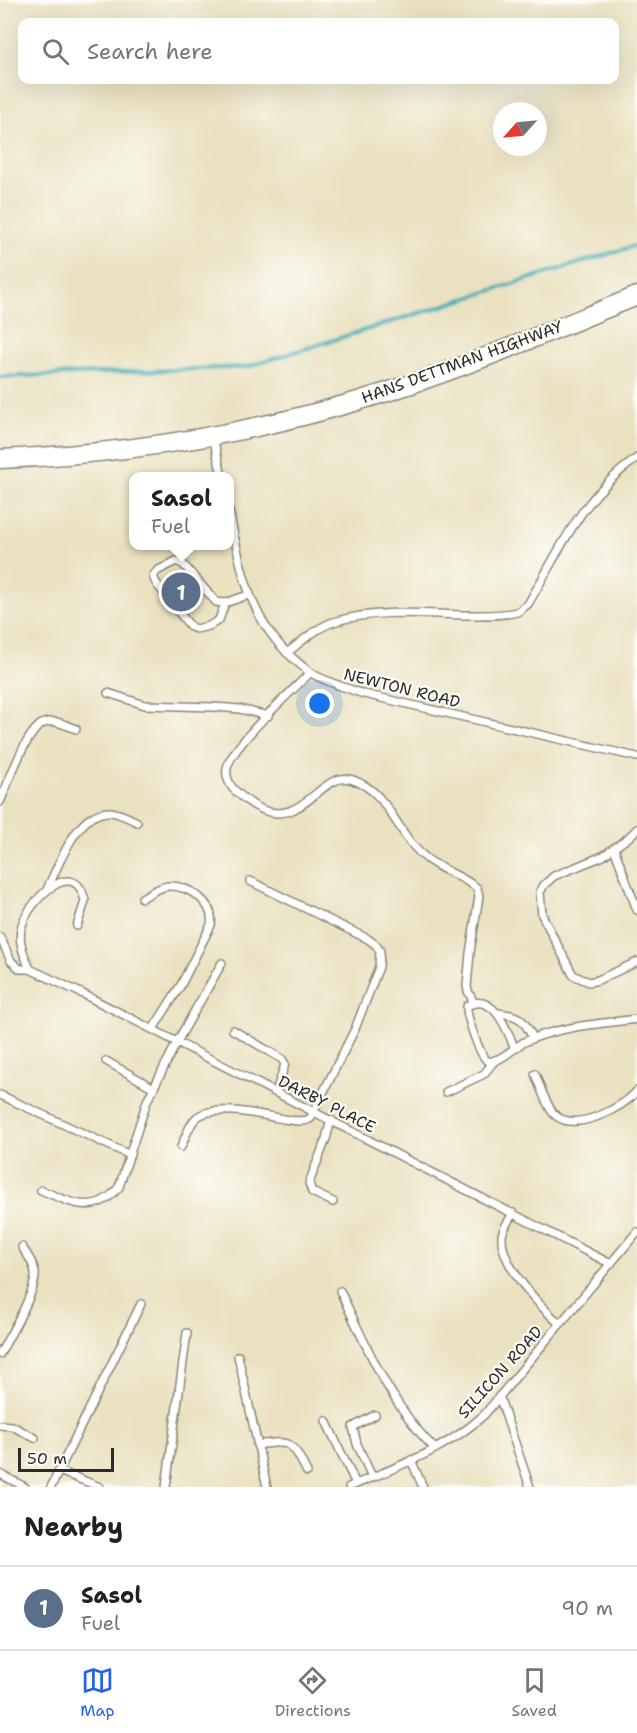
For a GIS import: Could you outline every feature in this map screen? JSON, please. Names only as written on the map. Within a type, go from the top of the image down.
[{"type":"street","name":"HANS DETTMAN HIGHWAY","points":[[0,459],[90,455],[213,437],[303,416],[388,392],[479,359],[637,296]]},
{"type":"lane","points":[[213,437],[221,472]]},
{"type":"lane","points":[[287,653],[324,626],[355,617],[419,614],[485,615],[521,610],[528,604],[562,542],[589,501],[616,473],[637,458]]},
{"type":"lane","name":"NEWTON ROAD","points":[[234,533],[248,595],[273,638],[310,672],[333,684],[364,694],[637,757]]},
{"type":"lane","points":[[225,603],[219,620],[209,626],[196,629],[191,627],[176,609],[153,576],[172,562],[179,562],[210,598],[220,603],[248,595]]},
{"type":"lane","points":[[310,672],[236,751],[227,767],[226,774],[229,784],[240,796],[264,811],[273,813],[282,813],[300,807],[339,779],[353,780],[377,794],[418,852],[431,863],[477,888],[479,896],[467,986],[474,1003]]},
{"type":"lane","points":[[108,693],[145,705],[240,709],[268,716]]},
{"type":"lane","points":[[0,802],[29,737],[39,726],[59,722],[76,729]]},
{"type":"lane","points":[[30,969],[23,952],[21,928],[26,915],[47,888],[70,841],[89,818],[101,813],[111,812],[137,822]]},
{"type":"lane","points":[[637,829],[603,856],[554,876],[540,892],[540,904],[547,926],[573,975],[589,982],[637,962]]},
{"type":"lane","points":[[614,849],[637,910]]},
{"type":"lane","points":[[47,888],[62,881],[71,882],[79,887],[85,901],[77,926]]},
{"type":"lane","points":[[181,1147],[196,1119],[206,1113],[234,1112],[300,1122],[310,1119],[356,1029],[379,967],[380,951],[368,939],[250,881]]},
{"type":"lane","points":[[142,898],[162,888],[170,886],[181,888],[205,902],[211,909],[212,917],[211,925],[181,985],[153,1029]]},
{"type":"lane","name":"DARBY PLACE","points":[[0,937],[16,967],[30,969],[153,1029],[611,1264]]},
{"type":"lane","points":[[41,1190],[82,1205],[104,1201],[119,1187],[140,1117],[177,1042],[222,963]]},
{"type":"lane","points":[[495,1060],[485,1060],[481,1054],[468,1017],[467,1006],[474,1003],[489,1006],[498,1013],[514,1047]]},
{"type":"lane","points":[[498,1013],[522,1020],[533,1038]]},
{"type":"lane","points":[[446,1092],[484,1074],[495,1060],[533,1038],[552,1032],[637,1019]]},
{"type":"lane","points":[[233,1030],[282,1059],[285,1064],[276,1092]]},
{"type":"lane","points":[[106,1061],[154,1088]]},
{"type":"lane","points":[[535,1074],[553,1112],[559,1118],[568,1121],[587,1120],[610,1111],[626,1102],[637,1091]]},
{"type":"lane","points":[[0,1095],[130,1155]]},
{"type":"lane","points":[[331,1120],[309,1183],[312,1192],[333,1202]]},
{"type":"lane","points":[[513,1213],[502,1233],[501,1241],[513,1270],[536,1303],[560,1324]]},
{"type":"lane","name":"SILICON ROAD","points":[[349,1487],[435,1449],[472,1426],[500,1396],[637,1232]]},
{"type":"lane","points":[[0,1354],[34,1283],[35,1272],[32,1262],[22,1247]]},
{"type":"lane","points":[[340,1291],[392,1396],[412,1425],[435,1449]]},
{"type":"lane","points":[[51,1487],[141,1304]]},
{"type":"lane","points":[[166,1487],[187,1333]]},
{"type":"lane","points":[[238,1356],[267,1487]]},
{"type":"lane","points":[[500,1396],[530,1487]]},
{"type":"lane","points":[[372,1477],[357,1444],[353,1427],[375,1415]]},
{"type":"lane","points":[[326,1421],[356,1484]]},
{"type":"lane","points":[[0,1425],[12,1426],[35,1438]]},
{"type":"lane","points":[[258,1445],[281,1442],[291,1445],[307,1472]]},
{"type":"lane","points":[[411,1460],[423,1487]]},
{"type":"lane","points":[[59,1471],[100,1487]]},
{"type":"lane","points":[[0,1474],[25,1487]]},
{"type":"waterway","points":[[0,377],[247,367],[637,245]]},
{"type":"place","name":"Sasol","points":[[181,592]]}]
